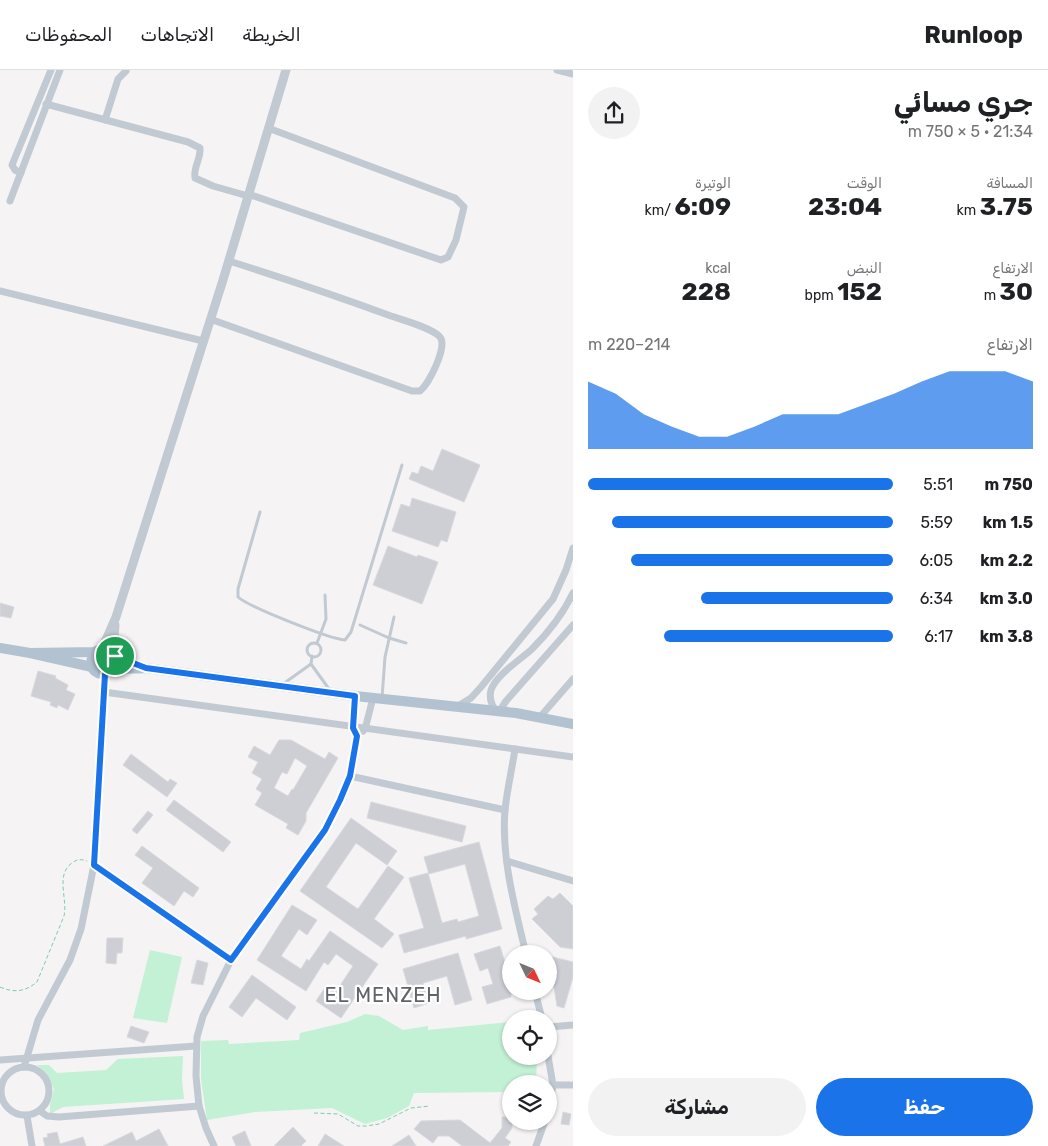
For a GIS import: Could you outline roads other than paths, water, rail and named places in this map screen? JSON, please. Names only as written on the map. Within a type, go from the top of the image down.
[{"type":"main road","points":[[0,648],[92,667],[98,672],[146,668],[355,696],[458,706],[540,717],[573,724]]},
{"type":"main road","points":[[30,653],[106,649],[146,668]]},
{"type":"main road","points":[[92,667],[91,659],[98,650]]},
{"type":"main road","points":[[109,672],[116,663],[114,654]]},
{"type":"street","points":[[21,173],[15,170],[12,165],[51,70]]},
{"type":"street","points":[[10,201],[60,70]]},
{"type":"street","points":[[98,650],[116,617],[286,70]]},
{"type":"street","points":[[557,70],[573,74]]},
{"type":"street","points":[[105,120],[118,80],[126,71]]},
{"type":"street","points":[[46,104],[196,145],[200,148],[201,152],[194,172],[195,178],[214,186],[248,195],[441,260],[448,257],[456,240],[464,207],[455,198],[268,128]]},
{"type":"street","points":[[210,319],[412,391],[420,391],[425,387],[434,372],[440,354],[442,338],[420,326],[339,296],[228,261]]},
{"type":"street","points":[[0,291],[203,341]]},
{"type":"street","points":[[458,706],[476,693],[552,599],[566,570],[573,548]]},
{"type":"street","points":[[573,593],[565,608],[549,629],[493,686],[490,697],[498,712],[573,625]]},
{"type":"street","points":[[114,654],[116,617]]},
{"type":"street","points":[[24,1066],[38,1020],[78,941],[94,865],[104,692],[109,672]]},
{"type":"street","points":[[492,674],[498,679]]},
{"type":"street","points":[[540,717],[573,679]]},
{"type":"street","points":[[104,692],[573,758]]},
{"type":"street","points":[[214,1146],[199,1106],[196,1076],[197,1037],[203,1016],[231,960],[325,830],[340,800],[350,776],[357,736],[353,728],[355,696]]},
{"type":"street","points":[[357,736],[365,729],[378,698]]},
{"type":"street","points":[[515,749],[505,810],[507,861],[524,945]]},
{"type":"street","points":[[350,776],[505,810]]},
{"type":"street","points":[[507,861],[573,881]]},
{"type":"street","points":[[94,865],[231,960]]},
{"type":"street","points":[[557,1026],[573,1025]]},
{"type":"street","points":[[0,1060],[196,1046]]},
{"type":"street","points":[[24,1066],[36,1069],[43,1074],[48,1082],[50,1091],[48,1099],[40,1111],[27,1116],[11,1112],[1,1098],[1,1086],[9,1073],[16,1068],[24,1066]]},
{"type":"street","points":[[557,1085],[573,1084]]},
{"type":"street","points":[[40,1111],[47,1116],[59,1117],[199,1106]]},
{"type":"street","points":[[27,1116],[32,1146]]},
{"type":"street","points":[[536,1146],[542,1130]]},
{"type":"lane","points":[[260,512],[238,589],[238,597],[250,605],[340,640],[345,640],[351,632],[402,465]]},
{"type":"lane","points":[[325,595],[326,619],[317,643],[309,646],[308,652],[312,656],[311,664],[331,693]]},
{"type":"lane","points":[[378,698],[394,617]]},
{"type":"lane","points":[[360,625],[389,638],[406,643]]},
{"type":"lane","points":[[312,656],[318,655],[321,650],[317,643]]},
{"type":"lane","points":[[280,686],[311,664]]},
{"type":"district","name":"EL MENZEH","points":[[383,995]]}]
